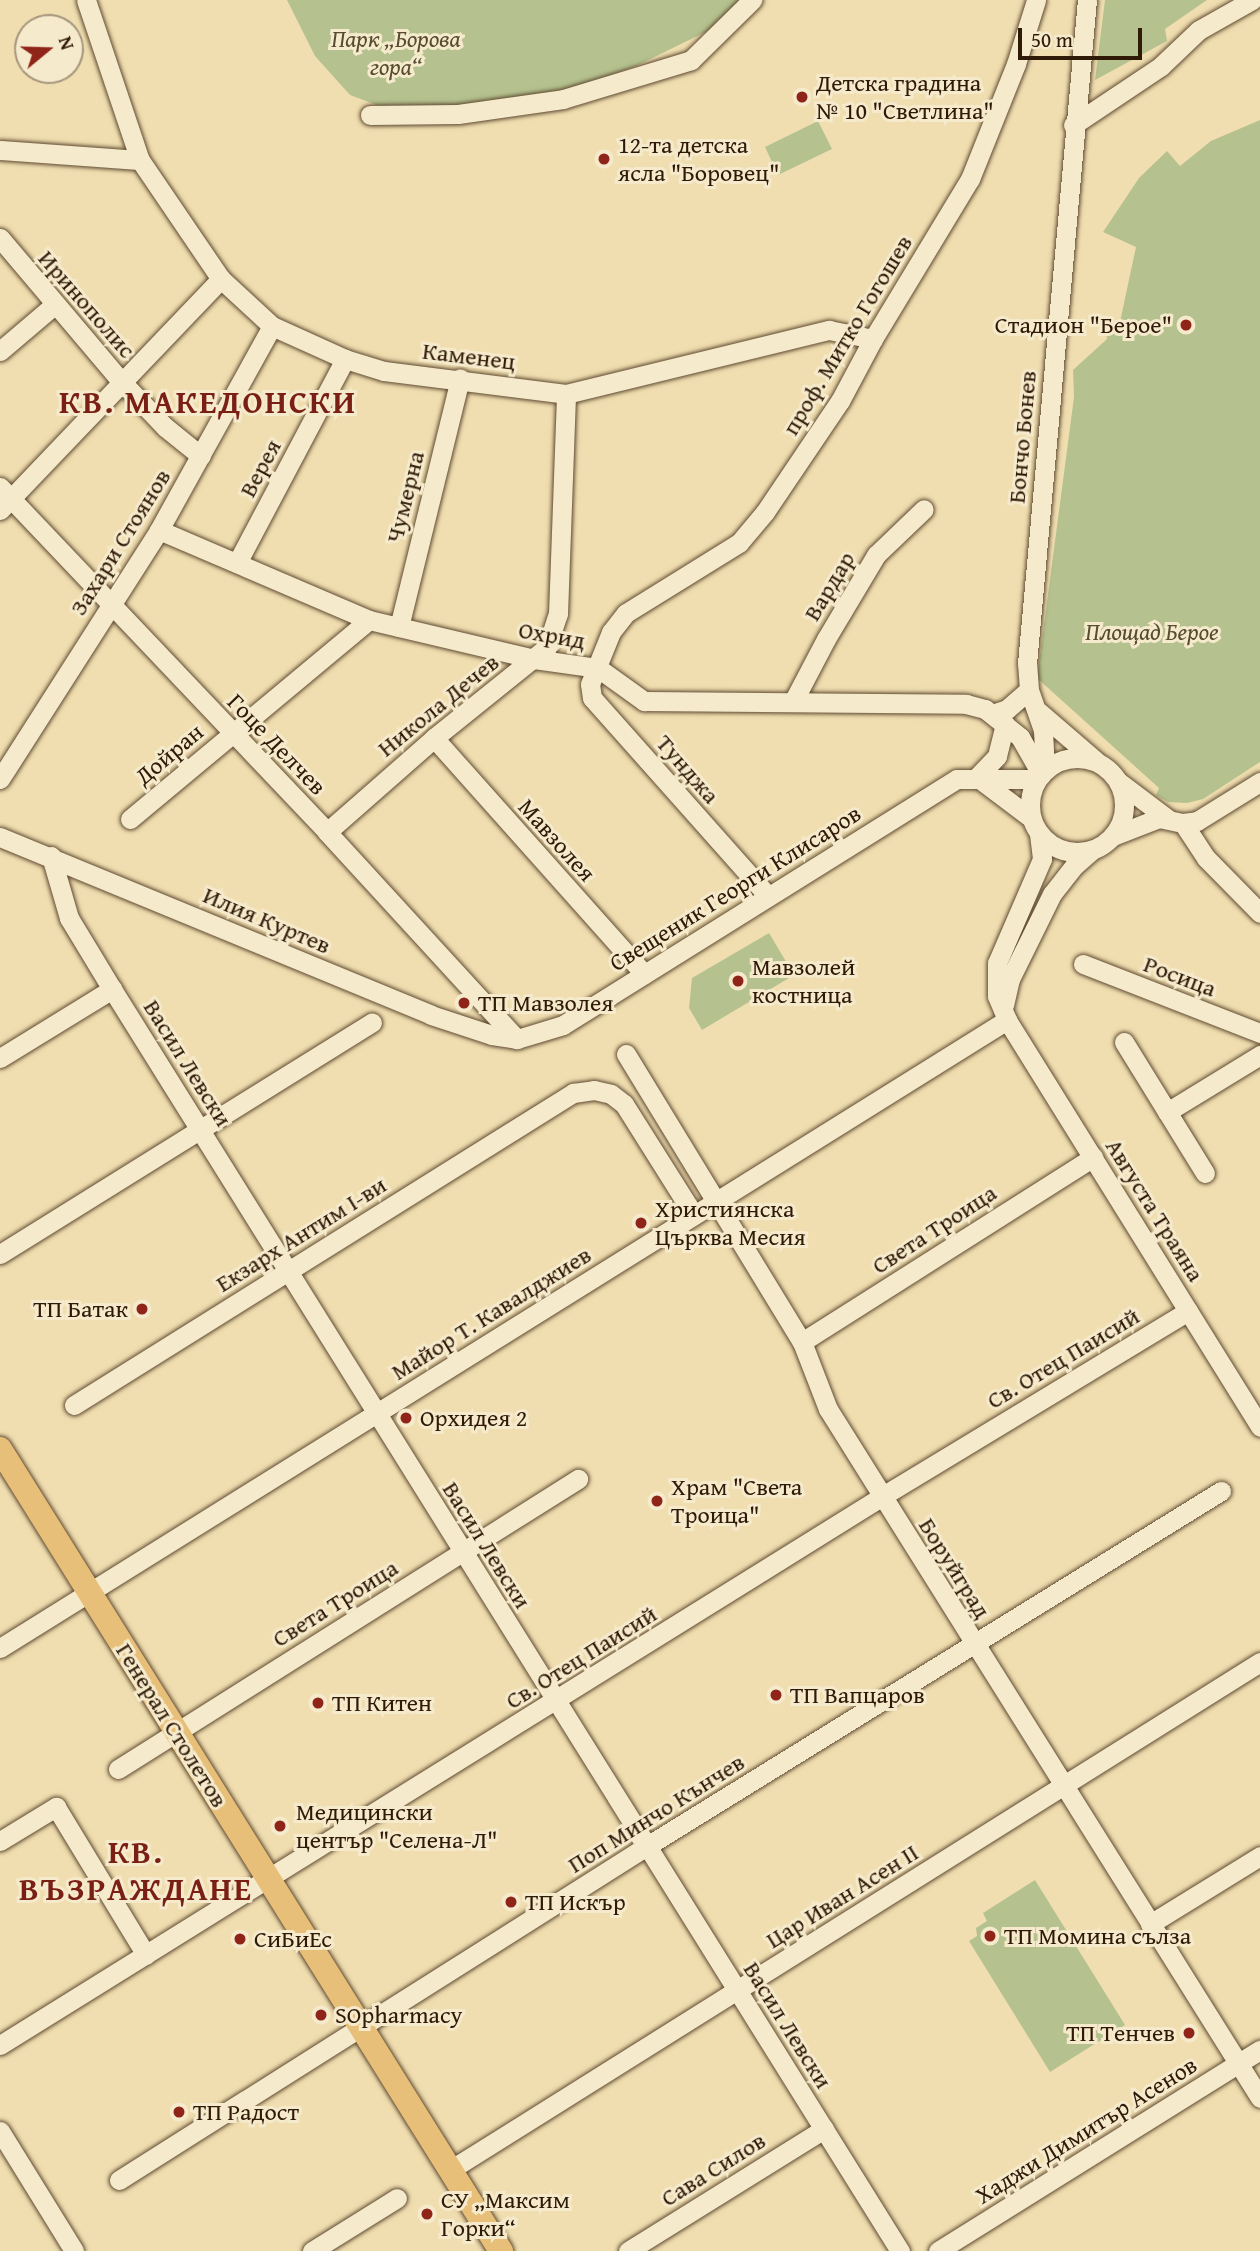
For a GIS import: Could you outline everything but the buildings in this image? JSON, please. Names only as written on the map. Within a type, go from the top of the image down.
[{"type":"main road","name":"Генерал Столетов","points":[[0,1449],[501,2251]]},
{"type":"street","name":"Каменец","points":[[86,0],[140,160],[221,278],[272,326],[345,359],[384,371],[460,378],[566,394],[829,330],[873,338]]},
{"type":"street","points":[[370,115],[458,114],[563,99],[691,60],[752,0]]},
{"type":"street","name":"проф. Митко Гогошев","points":[[598,668],[611,632],[626,612],[739,543],[765,512],[840,401],[873,338],[970,179],[1016,64],[1036,0]]},
{"type":"street","name":"Бончо Бонев","points":[[1041,774],[1044,730],[1029,690],[1027,663],[1073,125],[1087,0]]},
{"type":"street","points":[[1073,125],[1161,66],[1199,30],[1252,0]]},
{"type":"street","points":[[0,150],[140,160]]},
{"type":"street","name":"Иринополис","points":[[0,238],[121,381],[164,427],[201,456]]},
{"type":"street","points":[[3,498],[221,278]]},
{"type":"street","points":[[0,351],[54,305]]},
{"type":"street","name":"Захари Стоянов","points":[[0,779],[159,530],[272,326]]},
{"type":"street","name":"Верея","points":[[237,564],[345,359]]},
{"type":"street","name":"Чумерна","points":[[399,627],[460,378]]},
{"type":"street","name":"Никола Дечев","points":[[327,832],[434,738],[547,647],[558,614],[566,394]]},
{"type":"street","name":"Гоце Делчев","points":[[3,498],[111,603],[517,1039]]},
{"type":"street","name":"Вардар","points":[[794,700],[826,639],[876,555],[924,509]]},
{"type":"street","name":"Охрид","points":[[159,530],[369,620],[534,659],[598,668],[644,701],[794,700],[966,704],[999,719]]},
{"type":"street","name":"Дойран","points":[[130,819],[369,620]]},
{"type":"street","name":"Тунджа","points":[[598,668],[590,684],[592,698],[768,896]]},
{"type":"street","points":[[1029,690],[999,719],[997,756],[977,777],[1063,851],[1078,853],[1092,850]]},
{"type":"street","name":"Бончо Бонев","points":[[1037,709],[1098,763]]},
{"type":"street","points":[[999,719],[1020,737],[1041,774]]},
{"type":"street","name":"Мавзолея","points":[[434,738],[644,974]]},
{"type":"street","points":[[1035,826],[1030,798],[1041,774],[1070,758],[1098,763],[1116,780],[1175,821],[1206,858],[1260,913]]},
{"type":"street","name":"Свещеник Георги Клисаров","points":[[517,1039],[563,1025],[948,783],[977,777],[1041,774]]},
{"type":"street","points":[[1113,836],[1124,810],[1123,794],[1116,780]]},
{"type":"street","points":[[1007,1020],[1004,1002],[1008,984],[1048,901],[1062,879],[1092,850],[1113,836],[1144,822],[1204,818],[1260,782]]},
{"type":"street","name":"Августа Траяна","points":[[1035,826],[1043,850],[1041,864],[996,968],[997,996],[1007,1020],[1260,1427]]},
{"type":"street","name":"Илия Куртев","points":[[1,835],[431,1015],[492,1035],[517,1039]]},
{"type":"street","name":"Васил Левски","points":[[51,856],[69,918],[112,989],[900,2251]]},
{"type":"street","name":"Росица","points":[[1083,964],[1260,1032]]},
{"type":"street","points":[[0,1058],[112,989]]},
{"type":"street","name":"Майор Т. Кавалджиев","points":[[0,1648],[1007,1020]]},
{"type":"street","points":[[0,1254],[372,1022]]},
{"type":"street","points":[[1124,1042],[1205,1172]]},
{"type":"street","name":"Боруйград","points":[[626,1054],[803,1342],[828,1409],[881,1497],[1260,2098]]},
{"type":"street","points":[[1167,1112],[1260,1055]]},
{"type":"street","name":"Екзарх Антим I-ви","points":[[74,1405],[555,1104],[585,1090],[618,1098],[624,1104],[694,1215]]},
{"type":"street","name":"Света Троица","points":[[803,1342],[1093,1157]]},
{"type":"street","name":"Св. Отец Паисий","points":[[0,2045],[881,1497],[1188,1311]]},
{"type":"street","name":"Света Троица","points":[[118,1769],[578,1479]]},
{"type":"street","name":"Поп Минчо Кънчев","points":[[120,2180],[647,1846],[1221,1491]]},
{"type":"street","name":"Цар Иван Асен II","points":[[450,2170],[1260,1662]]},
{"type":"street","points":[[0,1841],[56,1807],[146,1955]]},
{"type":"street","points":[[1150,1924],[1260,1856]]},
{"type":"street","name":"Хаджи Димитър Асенов","points":[[938,2251],[1260,2050]]},
{"type":"street","name":"Сава Силов","points":[[628,2251],[824,2129]]},
{"type":"street","points":[[0,2131],[74,2251]]},
{"type":"street","points":[[312,2251],[397,2198]]},
{"type":"green space","name":"Парк „Борова гора“","points":[[287,0],[749,0],[726,22],[638,65],[567,93],[459,108],[382,107],[350,95],[315,56]]},
{"type":"green space","points":[[1105,0],[1207,0],[1165,29],[1167,41],[1095,80]]},
{"type":"green space","name":"Площад Берое","points":[[1260,120],[1260,762],[1203,799],[1187,803],[1168,802],[1156,795],[1159,788],[1037,678],[1074,397],[1073,370],[1107,339],[1106,327],[1120,322],[1136,247],[1103,232],[1139,178],[1167,151],[1180,166],[1211,141]]},
{"type":"green space","points":[[818,121],[832,149],[778,175],[765,147]]},
{"type":"green space","name":"Мавзолей костница","points":[[769,933],[794,975],[702,1030],[689,1008],[692,978]]},
{"type":"green space","points":[[1035,1880],[1125,2025],[1050,2072],[969,1941],[977,1936],[976,1928],[987,1921],[983,1913]]},
{"type":"place","name":"Детска градина № 10 \"Светлина\"","points":[[802,97]]},
{"type":"place","name":"12-та детска ясла \"Боровец\"","points":[[604,159]]},
{"type":"place","name":"Стадион \"Берое\"","points":[[1186,325]]},
{"type":"place","name":"Мавзолей костница","points":[[738,981]]},
{"type":"place","name":"ТП Мавзолея","points":[[464,1003]]},
{"type":"place","name":"Християнска Църква Месия","points":[[641,1223]]},
{"type":"place","name":"ТП Батак","points":[[142,1309]]},
{"type":"place","name":"Орхидея 2","points":[[406,1418]]},
{"type":"place","name":"Храм \"Света Троица\"","points":[[657,1501]]},
{"type":"place","name":"ТП Вапцаров","points":[[776,1695]]},
{"type":"place","name":"ТП Китен","points":[[318,1703]]},
{"type":"place","name":"Медицински център \"Селена-Л\"","points":[[280,1826]]},
{"type":"place","name":"ТП Искър","points":[[511,1902]]},
{"type":"place","name":"ТП Момина сълза","points":[[990,1936]]},
{"type":"place","name":"СиБиЕс","points":[[240,1939]]},
{"type":"place","name":"SOpharmacy","points":[[321,2015]]},
{"type":"place","name":"ТП Тенчев","points":[[1189,2033]]},
{"type":"place","name":"ТП Радост","points":[[179,2112]]},
{"type":"place","name":"СУ „Максим Горки“","points":[[427,2214]]},
{"type":"district","name":"КВ. МАКЕДОНСКИ","points":[[208,402]]},
{"type":"district","name":"КВ. ВЪЗРАЖДАНЕ","points":[[136,1872]]}]
